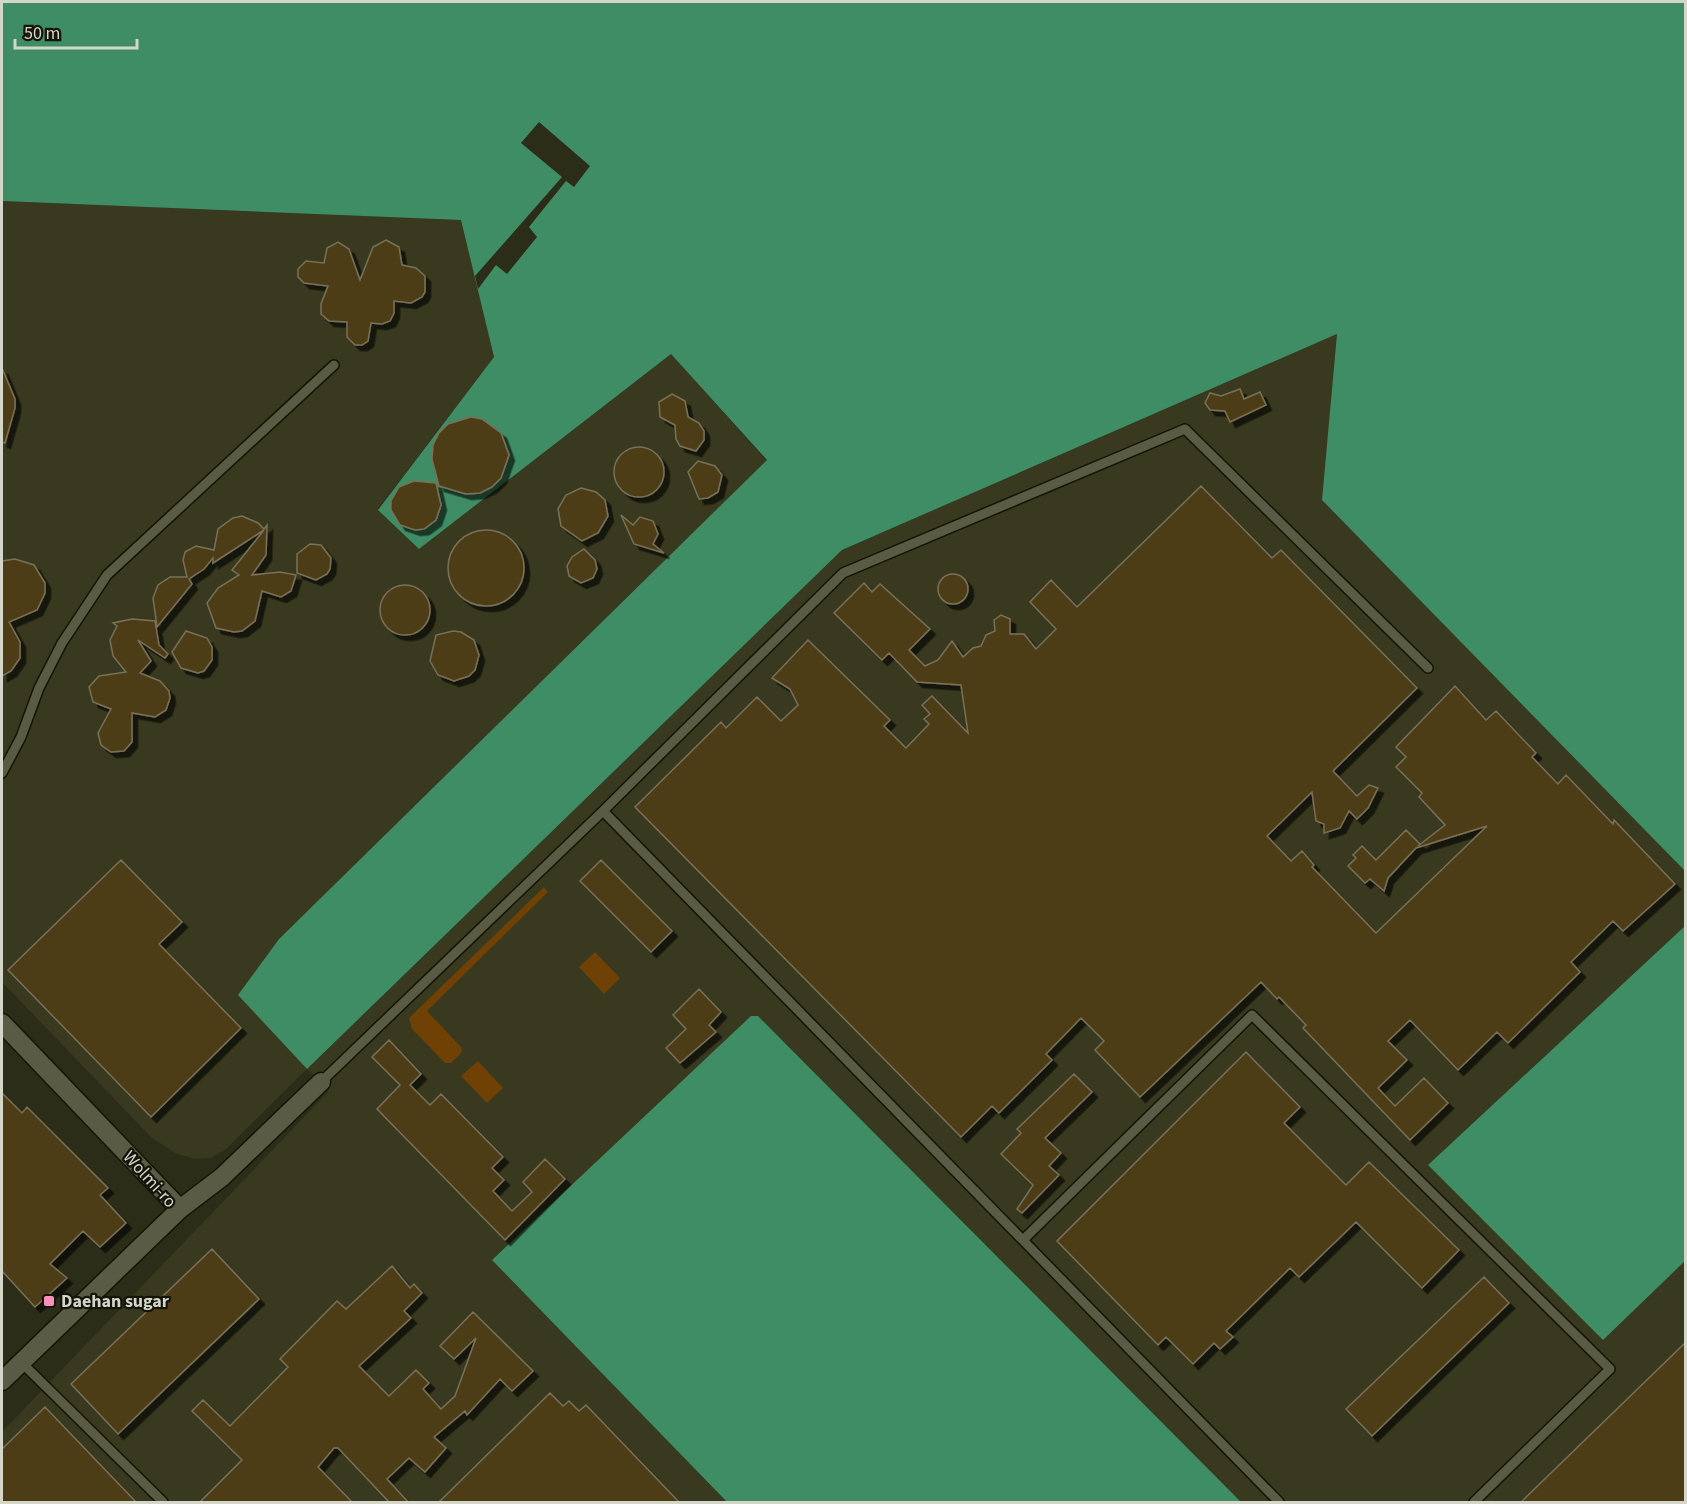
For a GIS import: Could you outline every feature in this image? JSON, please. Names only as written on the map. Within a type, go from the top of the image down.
[{"type":"main road","name":"Wolmi-ro","points":[[2,1023],[180,1209],[2,1381]]},
{"type":"main road","points":[[180,1209],[222,1177],[321,1082]]},
{"type":"lane","points":[[2,773],[21,737],[39,688],[63,642],[107,575],[334,365]]},
{"type":"lane","points":[[321,1082],[603,811],[843,573],[1185,429],[1428,668]]},
{"type":"lane","points":[[603,811],[1280,1503]]},
{"type":"lane","points":[[1023,1240],[1252,1015],[1610,1369],[1474,1503]]},
{"type":"lane","points":[[21,1362],[163,1503]]},
{"type":"shaded area","points":[[2,2],[1685,2],[1685,871],[1322,500],[1337,334],[842,550],[307,1069],[238,995],[279,939],[767,460],[671,354],[419,549],[378,510],[494,357],[461,220],[2,201]]},
{"type":"shaded area","points":[[2,201],[461,220],[494,357],[378,509],[419,549],[671,354],[767,461],[279,939],[239,995],[307,1069],[226,1149],[211,1158],[194,1159],[175,1153],[152,1138],[2,982]]},
{"type":"shaded area","points":[[1337,334],[1323,500],[1685,871],[1685,926],[1428,1165],[1603,1339],[1685,1261],[1685,1502],[1241,1502],[758,1016],[492,1260],[727,1502],[9,1502],[2,1495],[2,1432],[329,1091],[307,1069],[842,550]]},
{"type":"shaded area","points":[[544,887],[548,892],[427,1011],[461,1047],[462,1052],[451,1063],[445,1063],[412,1029],[409,1018]]},
{"type":"shaded area","points":[[1685,926],[1685,1261],[1603,1340],[1428,1165]]},
{"type":"shaded area","points":[[595,952],[620,978],[604,994],[579,967]]},
{"type":"shaded area","points":[[751,1016],[758,1016],[1241,1502],[727,1502],[492,1260]]},
{"type":"shaded area","points":[[478,1061],[503,1088],[487,1103],[461,1076]]},
{"type":"pier","points":[[539,122],[590,166],[574,187],[566,181],[529,227],[537,237],[507,274],[496,265],[478,289],[475,276],[562,177],[521,143]]},
{"type":"building","points":[[386,240],[399,247],[402,265],[416,268],[425,276],[425,292],[422,297],[411,303],[394,301],[394,313],[390,321],[382,324],[371,323],[368,341],[362,345],[355,345],[347,337],[347,322],[329,321],[321,314],[321,304],[328,286],[304,283],[298,277],[298,269],[306,261],[324,263],[327,248],[338,242],[349,249],[360,280],[373,247]]},
{"type":"building","points":[[2,368],[15,399],[15,408],[5,443],[2,442]]},
{"type":"building","points":[[1240,389],[1244,399],[1260,392],[1266,405],[1230,422],[1225,411],[1210,410],[1205,403],[1210,393],[1221,396]]},
{"type":"building","points":[[672,394],[685,401],[688,417],[699,423],[704,431],[704,440],[696,451],[680,446],[676,439],[675,425],[660,417],[659,402]]},
{"type":"building","points":[[471,417],[482,419],[501,433],[509,455],[501,478],[492,487],[480,493],[466,494],[439,486],[432,459],[433,445],[439,433],[448,424]]},
{"type":"building","points":[[639,447],[653,451],[660,458],[664,472],[660,486],[653,493],[639,497],[625,493],[618,486],[614,472],[618,458],[625,451]]},
{"type":"building","points":[[698,461],[715,466],[722,475],[718,492],[708,498],[699,499],[688,472]]},
{"type":"building","points":[[414,481],[436,483],[441,505],[436,520],[424,529],[415,530],[400,525],[391,510],[391,501],[399,487]]},
{"type":"building","points":[[1201,486],[1272,558],[1281,550],[1417,688],[1333,771],[1357,796],[1369,785],[1378,788],[1368,808],[1357,819],[1349,811],[1340,828],[1324,833],[1324,824],[1316,821],[1312,792],[1267,836],[1291,861],[1302,851],[1314,865],[1312,867],[1376,933],[1487,826],[1416,848],[1388,878],[1384,891],[1370,879],[1365,883],[1348,866],[1356,858],[1353,855],[1362,846],[1376,860],[1406,830],[1420,844],[1418,846],[1445,825],[1419,797],[1422,793],[1396,767],[1406,757],[1396,747],[1455,686],[1486,720],[1496,711],[1536,753],[1532,757],[1558,784],[1566,775],[1613,824],[1614,820],[1675,884],[1623,931],[1613,921],[1571,962],[1580,972],[1508,1043],[1497,1032],[1458,1070],[1410,1020],[1388,1041],[1407,1060],[1378,1088],[1395,1106],[1424,1078],[1448,1103],[1410,1140],[1303,1028],[1306,1025],[1261,982],[1140,1097],[1095,1050],[1104,1041],[1081,1018],[1046,1054],[1052,1060],[999,1113],[992,1106],[961,1137],[635,807],[721,722],[726,728],[757,697],[781,721],[798,705],[790,689],[772,678],[808,640],[890,720],[884,726],[906,748],[929,724],[924,719],[930,714],[922,705],[932,696],[968,733],[961,685],[917,682],[889,653],[882,660],[834,613],[864,583],[872,592],[880,584],[930,629],[909,650],[925,666],[938,660],[952,641],[963,657],[973,648],[981,646],[986,635],[995,631],[994,620],[1001,615],[1010,619],[1010,634],[1024,634],[1036,649],[1056,629],[1030,602],[1051,580],[1077,607]]},
{"type":"building","points":[[581,488],[596,492],[605,500],[608,516],[598,533],[582,541],[561,526],[558,509],[566,495]]},
{"type":"building","points":[[621,515],[633,525],[640,517],[653,521],[658,534],[653,544],[664,553],[634,544]]},
{"type":"building","points":[[242,516],[258,523],[264,529],[267,525],[266,555],[252,575],[280,572],[296,575],[291,591],[281,597],[262,591],[255,621],[242,631],[234,632],[216,628],[207,603],[218,588],[239,575],[232,570],[264,530],[213,563],[213,558],[204,569],[189,579],[192,584],[157,627],[153,598],[158,585],[170,577],[187,577],[183,560],[185,552],[196,546],[214,550],[218,529],[233,518]]},
{"type":"building","points":[[479,530],[493,530],[507,536],[518,547],[524,561],[521,583],[513,595],[493,606],[479,606],[465,600],[454,589],[448,575],[448,561],[454,547],[465,536]]},
{"type":"building","points":[[310,544],[321,545],[331,558],[327,574],[316,580],[297,573],[297,554]]},
{"type":"building","points":[[584,549],[595,560],[597,569],[593,578],[581,583],[569,576],[567,566],[572,557]]},
{"type":"building","points":[[15,559],[34,565],[45,583],[45,593],[37,610],[9,622],[20,642],[20,658],[11,671],[2,676],[2,561]]},
{"type":"building","points":[[953,574],[959,575],[967,583],[967,595],[959,603],[953,604],[947,603],[939,595],[938,589],[939,583],[947,575]]},
{"type":"building","points":[[405,585],[419,589],[426,596],[430,610],[426,624],[419,631],[405,635],[391,631],[384,624],[380,610],[384,596],[391,589]]},
{"type":"building","points":[[132,619],[155,621],[159,645],[168,654],[165,658],[138,640],[151,661],[140,673],[160,681],[169,691],[170,698],[166,710],[155,717],[132,713],[132,742],[124,751],[111,752],[101,745],[98,733],[111,709],[93,702],[89,687],[99,676],[126,672],[113,656],[110,640],[117,626],[113,623]]},
{"type":"building","points":[[186,631],[207,638],[212,647],[212,660],[204,671],[198,673],[181,668],[172,652]]},
{"type":"building","points":[[453,631],[461,632],[474,640],[479,655],[475,670],[469,676],[454,681],[438,675],[430,661],[436,635]]},
{"type":"building","points":[[121,860],[182,922],[159,944],[241,1028],[151,1117],[8,970]]},
{"type":"building","points":[[601,860],[672,931],[651,952],[580,881]]},
{"type":"building","points":[[699,989],[721,1012],[709,1025],[716,1032],[680,1063],[666,1048],[686,1029],[673,1015]]},
{"type":"building","points":[[389,1040],[421,1074],[410,1085],[430,1105],[441,1094],[503,1157],[492,1168],[504,1180],[493,1191],[512,1211],[532,1192],[523,1182],[545,1159],[565,1179],[505,1240],[377,1109],[400,1085],[372,1057]]},
{"type":"building","points":[[1246,1052],[1300,1107],[1284,1123],[1346,1185],[1369,1162],[1459,1250],[1422,1288],[1356,1222],[1299,1277],[1290,1268],[1226,1331],[1233,1337],[1220,1349],[1214,1343],[1193,1364],[1166,1337],[1158,1345],[1057,1241]]},
{"type":"building","points":[[1074,1074],[1092,1092],[1045,1138],[1061,1153],[1049,1166],[1059,1175],[1022,1213],[1017,1209],[1033,1185],[1001,1154],[1021,1133],[1017,1129]]},
{"type":"building","points":[[2,1093],[22,1113],[27,1107],[108,1188],[100,1195],[126,1223],[100,1247],[83,1231],[50,1264],[67,1278],[35,1307],[2,1271]]},
{"type":"building","points":[[212,1249],[259,1299],[118,1434],[71,1384]]},
{"type":"building","points":[[392,1266],[410,1288],[414,1284],[422,1293],[404,1311],[411,1318],[359,1366],[389,1396],[416,1370],[429,1383],[423,1389],[441,1409],[455,1396],[476,1338],[454,1359],[440,1346],[473,1312],[533,1371],[512,1391],[500,1379],[467,1415],[465,1411],[434,1437],[446,1448],[425,1472],[409,1458],[387,1479],[409,1503],[390,1503],[338,1448],[334,1448],[318,1467],[353,1503],[199,1503],[242,1460],[192,1411],[203,1400],[230,1426],[288,1367],[280,1359],[337,1301],[346,1309]]},
{"type":"building","points":[[1484,1277],[1509,1303],[1372,1436],[1346,1409]]},
{"type":"building","points":[[1686,1342],[1686,1503],[1520,1503]]},
{"type":"building","points":[[550,1393],[563,1406],[569,1401],[579,1411],[586,1405],[680,1503],[438,1503]]},
{"type":"building","points":[[45,1407],[137,1503],[2,1503],[2,1449]]},
{"type":"place","name":"Daehan sugar","points":[[49,1301]]}]
